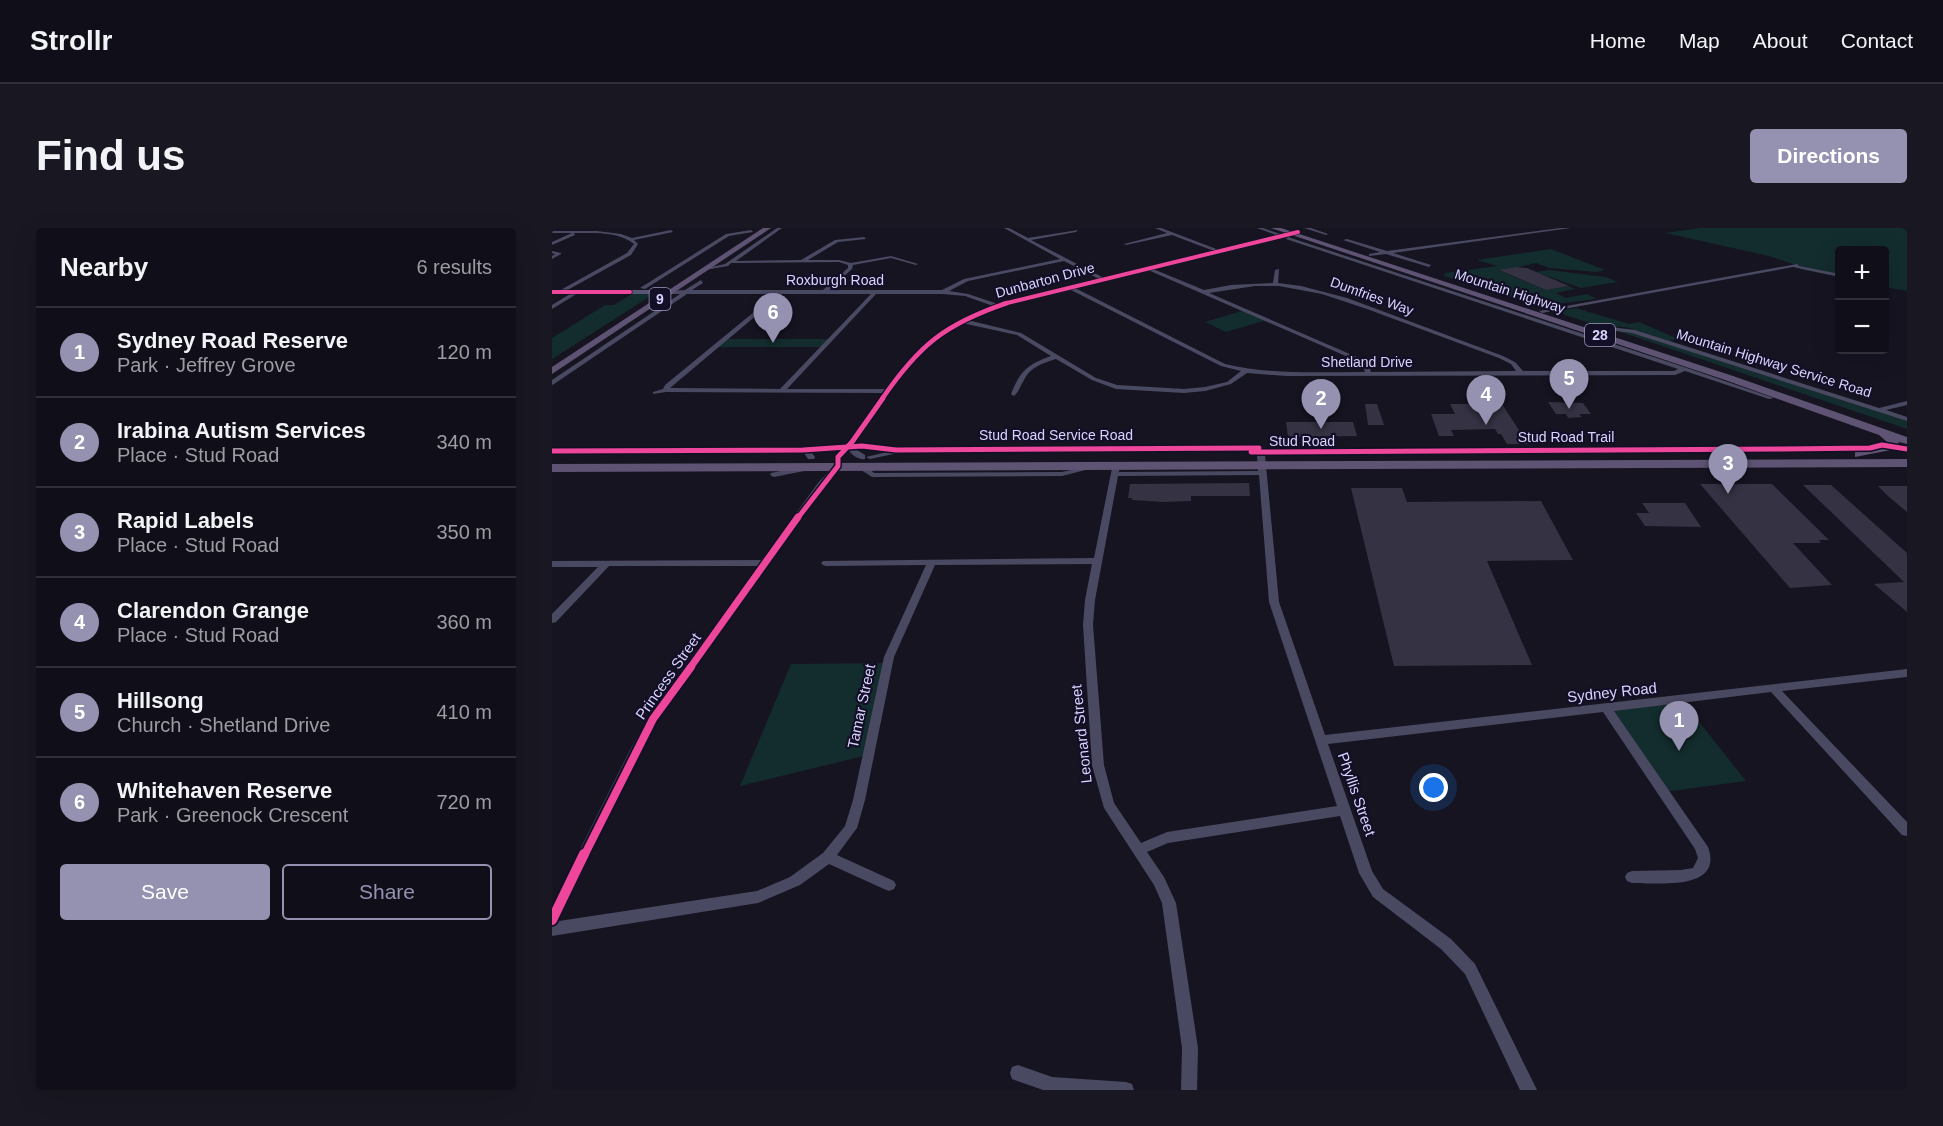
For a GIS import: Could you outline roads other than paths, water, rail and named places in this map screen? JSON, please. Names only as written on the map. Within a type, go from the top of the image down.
[{"type":"main road","name":"9","points":[[552,371],[768,228]]},
{"type":"main road","name":"9","points":[[571,346],[753,230]]},
{"type":"main road","name":"Mountain Highway","points":[[1276,231],[1294,232],[1539,312],[1907,441]]},
{"type":"main road","name":"Mountain Highway","points":[[1539,312],[1594,327],[1762,381],[1907,432]]},
{"type":"main road","points":[[1762,381],[1795,395],[1803,404]]},
{"type":"main road","points":[[1859,454],[1892,447],[1893,441],[1882,432]]},
{"type":"main road","points":[[1796,454],[1829,463]]},
{"type":"main road","name":"Stud Road","points":[[1385,460],[1604,455],[1907,454]]},
{"type":"main road","points":[[1604,455],[1642,458],[1669,464]]},
{"type":"main road","name":"Stud Road","points":[[552,459],[813,463]]},
{"type":"main road","name":"Stud Road","points":[[864,460],[1099,465],[1115,469],[1260,459]]},
{"type":"main road","name":"Stud Road","points":[[552,468],[653,472],[864,460],[1260,459],[1669,464],[1907,463]]},
{"type":"street","points":[[705,270],[730,262],[780,228]]},
{"type":"street","points":[[1006,228],[1103,279]]},
{"type":"street","points":[[1157,228],[1219,251]]},
{"type":"street","points":[[1259,228],[1276,231]]},
{"type":"street","points":[[1294,232],[1327,228]]},
{"type":"street","points":[[1370,256],[1569,228]]},
{"type":"street","points":[[643,288],[728,235],[753,230]]},
{"type":"street","points":[[552,232],[613,234],[633,238],[671,231]]},
{"type":"street","points":[[1027,239],[1076,231]]},
{"type":"street","points":[[1316,231],[1326,234]]},
{"type":"street","points":[[552,244],[576,232]]},
{"type":"street","points":[[1294,232],[1320,248],[1771,398]]},
{"type":"street","name":"Dunbarton Drive","points":[[838,462],[925,344],[962,321],[998,306],[1294,232]]},
{"type":"street","points":[[1126,244],[1172,234]]},
{"type":"street","points":[[556,292],[632,252],[636,244],[633,238]]},
{"type":"street","points":[[802,261],[837,241],[864,238]]},
{"type":"street","points":[[1345,240],[1429,266]]},
{"type":"street","points":[[552,252],[559,254],[552,258]]},
{"type":"street","points":[[730,262],[839,261],[851,264],[895,257],[916,264]]},
{"type":"street","points":[[943,292],[966,280],[1065,259]]},
{"type":"street","points":[[824,292],[850,268],[851,264]]},
{"type":"street","points":[[1539,312],[1796,265],[1835,275]]},
{"type":"street","points":[[1148,268],[1357,359],[1366,365],[1369,374]]},
{"type":"street","points":[[1275,284],[1277,270]]},
{"type":"street","points":[[653,281],[659,291]]},
{"type":"street","points":[[552,383],[701,282]]},
{"type":"street","name":"Dumfries Way","points":[[1204,292],[1234,286],[1275,284],[1307,287],[1341,297],[1501,357],[1516,366],[1521,373]]},
{"type":"street","name":"Shetland Drive","points":[[1069,287],[1220,364],[1245,371],[1278,374],[1675,373],[1685,369]]},
{"type":"street","points":[[556,292],[671,292]]},
{"type":"street","points":[[552,307],[577,292]]},
{"type":"street","name":"Roxburgh Road","points":[[671,292],[943,292],[966,295],[998,306]]},
{"type":"street","points":[[666,390],[666,387],[781,292]]},
{"type":"street","points":[[781,392],[875,292]]},
{"type":"street","points":[[962,321],[1013,332],[1099,382],[1130,389],[1205,389],[1229,383],[1245,371]]},
{"type":"street","name":"Mountain Highway Service Road","points":[[1594,327],[1633,331],[1907,419]]},
{"type":"street","points":[[1014,394],[1021,374],[1027,368],[1057,356]]},
{"type":"street","points":[[655,393],[666,390],[889,391]]},
{"type":"street","points":[[1882,410],[1907,403]]},
{"type":"street","points":[[852,442],[853,451],[864,460]]},
{"type":"street","name":"Stud Road Service Road","points":[[864,460],[896,450],[1243,448],[1260,459]]},
{"type":"street","points":[[552,451],[800,450],[807,451],[813,463],[822,472],[821,485]]},
{"type":"street","name":"Phyllis Street","points":[[1260,459],[1274,602],[1366,873],[1378,893],[1446,944],[1464,962],[1478,983],[1529,1090]]},
{"type":"street","name":"Princess Street","points":[[552,920],[644,735],[662,706],[838,462]]},
{"type":"street","points":[[801,475],[774,475],[813,463]]},
{"type":"street","name":"Leonard Street","points":[[1115,469],[1097,561],[1088,625],[1098,765],[1108,804],[1164,891],[1172,916],[1190,1048],[1189,1090]]},
{"type":"street","points":[[826,563],[1097,561]]},
{"type":"street","name":"Tamar Street","points":[[552,929],[758,897],[795,881],[828,857],[851,828],[859,800],[887,663],[932,562]]},
{"type":"street","points":[[552,564],[765,563]]},
{"type":"street","points":[[552,620],[606,564]]},
{"type":"street","name":"Sydney Road","points":[[1321,740],[1907,673]]},
{"type":"street","points":[[1774,689],[1907,831]]},
{"type":"street","points":[[1606,707],[1705,854],[1705,864],[1697,873],[1681,876],[1632,877]]},
{"type":"street","points":[[1138,850],[1167,838],[1345,810]]},
{"type":"street","points":[[828,857],[889,885]]},
{"type":"street","points":[[1018,1073],[1052,1085],[1126,1090]]},
{"type":"place","name":"Whitehaven Reserve","points":[[773,343]]},
{"type":"place","name":"Hillsong","points":[[1569,409]]},
{"type":"place","name":"Clarendon Grange","points":[[1486,425]]},
{"type":"place","name":"Irabina Autism Services","points":[[1321,429]]},
{"type":"place","name":"Rapid Labels","points":[[1728,494]]},
{"type":"place","name":"Sydney Road Reserve","points":[[1679,751]]}]
